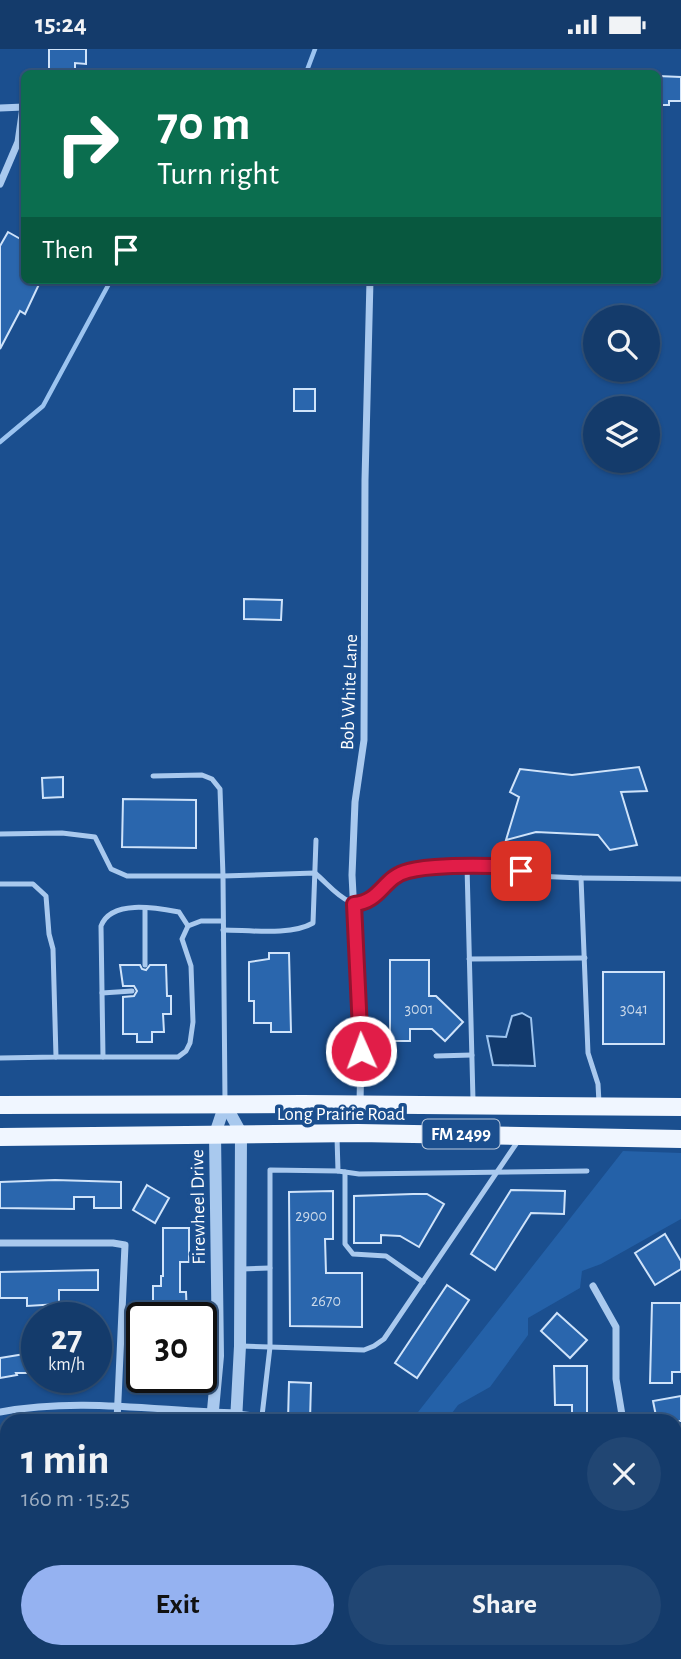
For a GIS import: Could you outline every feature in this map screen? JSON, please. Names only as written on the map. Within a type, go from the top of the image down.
[{"type":"main road","name":"Long Prairie Road","points":[[0,1105],[681,1107]]},
{"type":"main road","name":"Long Prairie Road","points":[[0,1137],[337,1133],[681,1139]]},
{"type":"street","points":[[0,108],[21,107]]},
{"type":"street","points":[[0,184],[18,142],[21,124]]},
{"type":"street","name":"Bob White Lane","points":[[360,1104],[361,1051],[352,875],[355,802],[365,740],[365,480],[370,284]]},
{"type":"street","points":[[225,1104],[240,1133],[240,1346],[237,1414]]},
{"type":"street","name":"Firewheel Drive","points":[[212,1414],[218,1356],[215,1134],[225,1104]]},
{"type":"street","points":[[0,1243],[125,1245],[118,1414]]},
{"type":"street","points":[[593,1286],[616,1327],[616,1379],[622,1414]]},
{"type":"street","points":[[0,1412],[75,1405],[119,1405],[189,1414]]},
{"type":"lane","points":[[153,776],[202,775],[212,779],[220,789],[225,1104]]},
{"type":"lane","points":[[0,834],[62,833],[95,837],[111,869],[127,876],[314,873],[346,901],[354,904],[367,903],[381,891],[391,877],[409,870],[508,866],[534,876],[681,879]]},
{"type":"lane","points":[[223,930],[292,930],[303,929],[313,923],[316,840]]},
{"type":"lane","points":[[467,866],[473,1105]]},
{"type":"lane","points":[[581,878],[588,1053],[598,1084],[599,1107]]},
{"type":"lane","points":[[0,884],[33,884],[43,890],[48,902],[49,934],[53,949],[56,1057]]},
{"type":"lane","points":[[103,1057],[101,926],[104,919],[108,914],[122,909],[145,909],[179,912],[188,926]]},
{"type":"lane","points":[[145,909],[145,965]]},
{"type":"lane","points":[[0,1058],[178,1057],[186,1051],[193,1022],[191,966],[182,939],[188,926],[201,921],[223,921]]},
{"type":"lane","points":[[469,958],[585,958]]},
{"type":"lane","points":[[102,993],[132,991]]},
{"type":"lane","points":[[436,1056],[472,1055]]},
{"type":"lane","points":[[337,1133],[342,1172],[345,1244],[353,1254],[386,1256],[423,1282]]},
{"type":"lane","points":[[240,1346],[364,1350],[384,1339],[522,1135]]},
{"type":"lane","points":[[262,1414],[270,1347],[270,1170],[379,1175],[391,1172],[587,1171]]},
{"type":"lane","points":[[240,1269],[270,1268]]},
{"type":"shaded area","points":[[522,1013],[531,1018],[535,1066],[493,1065],[487,1036],[506,1037],[512,1016]]},
{"type":"shaded area","points":[[623,1151],[681,1153],[681,1219],[601,1264],[582,1271],[580,1288],[528,1318],[528,1335],[490,1387],[458,1405],[451,1414],[416,1414]]},
{"type":"building","points":[[49,49],[86,49],[86,64],[75,63],[75,70],[49,70]]},
{"type":"building","points":[[661,76],[681,77],[681,101],[669,101],[669,105],[661,105]]},
{"type":"building","points":[[8,232],[21,239],[21,284],[39,284],[25,314],[20,311],[0,349],[0,246]]},
{"type":"building","points":[[294,389],[315,389],[315,411],[294,411]]},
{"type":"building","points":[[244,599],[282,600],[281,620],[244,619]]},
{"type":"building","points":[[639,767],[647,791],[621,792],[637,845],[610,850],[598,835],[536,832],[506,840],[519,797],[510,792],[520,769],[572,775]]},
{"type":"building","points":[[63,777],[63,797],[43,798],[42,778]]},
{"type":"building","points":[[123,799],[196,800],[196,848],[122,847]]},
{"type":"building","points":[[269,953],[289,953],[291,1032],[271,1032],[271,1023],[254,1023],[254,1001],[249,1001],[249,962],[269,959]]},
{"type":"building","points":[[390,960],[429,960],[429,996],[436,996],[463,1022],[445,1041],[432,1029],[410,1029],[410,1041],[390,1041]]},
{"type":"building","points":[[120,965],[140,965],[146,970],[150,965],[166,965],[167,996],[171,996],[171,1014],[163,1014],[164,1032],[152,1032],[152,1042],[137,1042],[137,1034],[123,1034],[123,997],[134,996],[137,991],[134,986],[123,986]]},
{"type":"building","points":[[603,972],[664,972],[664,1044],[603,1044]]},
{"type":"building","points":[[0,1182],[121,1182],[121,1208],[94,1208],[94,1197],[74,1197],[74,1209],[0,1208]]},
{"type":"building","points":[[147,1185],[169,1198],[155,1223],[133,1210]]},
{"type":"building","points":[[511,1190],[565,1191],[564,1214],[531,1213],[495,1270],[471,1254]]},
{"type":"building","points":[[333,1191],[333,1239],[325,1239],[326,1273],[362,1273],[362,1327],[290,1326],[289,1192]]},
{"type":"building","points":[[427,1194],[444,1204],[419,1247],[400,1236],[381,1235],[381,1243],[354,1243],[354,1196]]},
{"type":"building","points":[[163,1228],[189,1228],[189,1262],[180,1262],[180,1292],[186,1292],[186,1302],[153,1302],[153,1286],[161,1286]]},
{"type":"building","points":[[665,1234],[681,1261],[681,1269],[655,1285],[635,1253]]},
{"type":"building","points":[[98,1270],[98,1290],[59,1290],[59,1302],[27,1302],[27,1298],[0,1298],[0,1272]]},
{"type":"building","points":[[447,1285],[469,1300],[417,1378],[395,1363]]},
{"type":"building","points":[[652,1303],[681,1303],[681,1372],[672,1372],[672,1383],[650,1383]]},
{"type":"building","points":[[557,1313],[587,1340],[570,1358],[541,1331]]},
{"type":"building","points":[[21,1355],[21,1373],[0,1378],[0,1358]]},
{"type":"building","points":[[554,1366],[587,1366],[587,1414],[572,1414],[572,1405],[555,1405]]},
{"type":"building","points":[[289,1382],[311,1383],[310,1414],[288,1414]]},
{"type":"building","points":[[681,1396],[681,1414],[656,1414],[653,1401]]},
{"type":"waterway","points":[[307,70],[315,49]]},
{"type":"waterway","points":[[0,442],[43,406],[109,284]]},
{"type":"route","points":[[361,1051],[354,904],[367,903],[381,891],[391,877],[409,870],[508,866],[521,871]]}]
